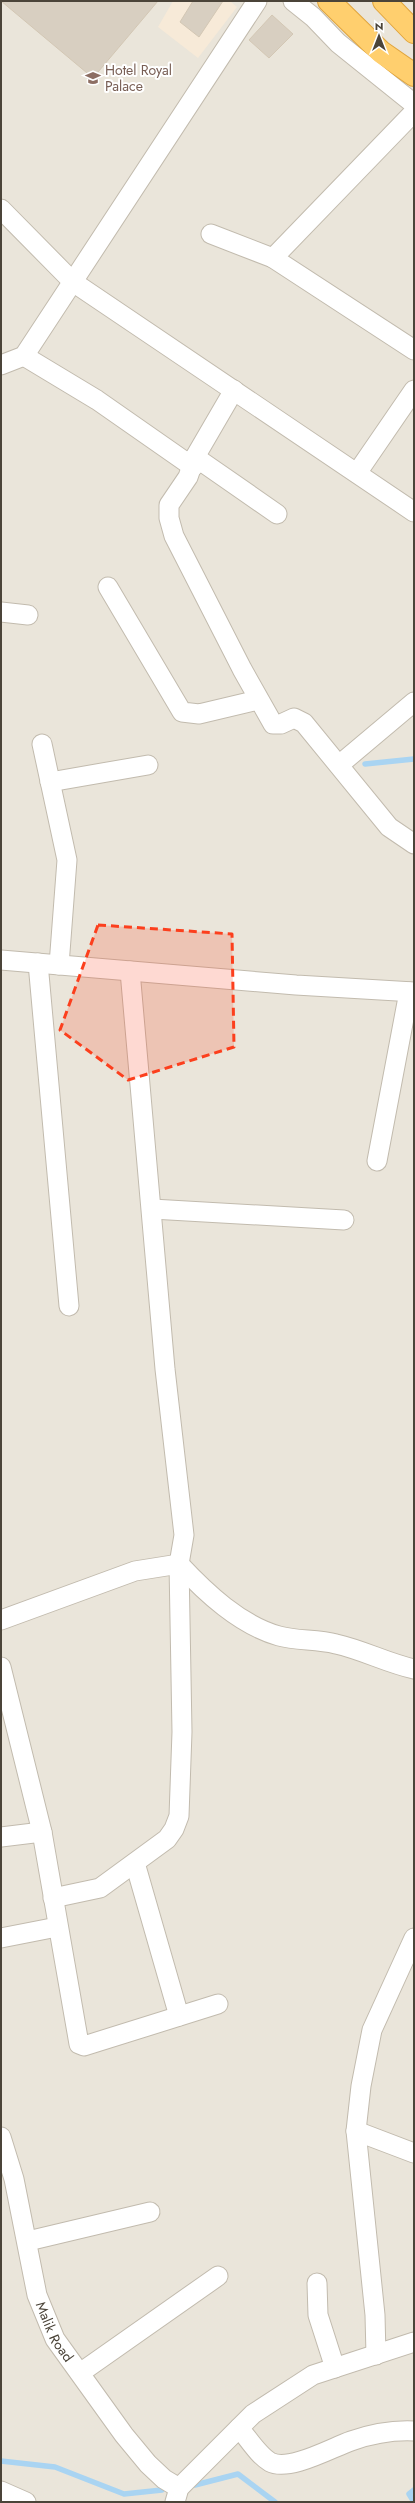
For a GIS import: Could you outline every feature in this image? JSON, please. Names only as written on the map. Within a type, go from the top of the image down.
[{"type":"highway","points":[[329,1],[381,52],[414,75]]},
{"type":"highway","points":[[384,1],[414,32]]},
{"type":"street","points":[[1,365],[24,356],[256,1]]},
{"type":"street","points":[[293,1],[313,17],[338,43],[414,104]]},
{"type":"street","points":[[273,258],[414,112]]},
{"type":"street","points":[[1,209],[73,282],[414,512]]},
{"type":"street","points":[[211,234],[273,258],[414,350]]},
{"type":"street","points":[[24,356],[97,400],[277,514]]},
{"type":"street","points":[[234,390],[169,505],[170,524],[174,536],[258,700],[273,724],[281,724],[294,718],[304,723],[389,827],[414,844]]},
{"type":"street","points":[[358,473],[414,390]]},
{"type":"street","points":[[108,587],[182,712],[199,714],[258,700]]},
{"type":"street","points":[[1,612],[28,615]]},
{"type":"street","points":[[339,765],[414,702]]},
{"type":"street","points":[[42,744],[67,860],[59,965]]},
{"type":"street","points":[[50,782],[148,765]]},
{"type":"street","points":[[1,960],[412,992],[377,1161]]},
{"type":"street","points":[[38,963],[69,1306]]},
{"type":"street","points":[[53,1898],[100,1888],[167,1839],[174,1829],[179,1816],[182,1732],[180,1564],[184,1536],[165,1369],[130,971]]},
{"type":"street","points":[[152,1209],[344,1220]]},
{"type":"street","points":[[1,1620],[135,1571],[180,1564]]},
{"type":"street","points":[[180,1564],[194,1581],[254,1628],[281,1637],[337,1644],[396,1665],[414,1669]]},
{"type":"street","points":[[1,1668],[42,1832],[57,1928],[79,2044],[84,2046],[218,2004]]},
{"type":"street","points":[[1,1837],[42,1832]]},
{"type":"street","points":[[135,1863],[179,2016]]},
{"type":"street","points":[[1,1938],[57,1928]]},
{"type":"street","points":[[376,2355],[375,2315],[356,2131],[361,2086],[372,2030],[414,1938]]},
{"type":"street","points":[[356,2131],[414,2153]]},
{"type":"street","name":"Malik Road","points":[[1,2137],[14,2179],[28,2242],[37,2295],[55,2339],[124,2436],[148,2464],[164,2479],[174,2497]]},
{"type":"street","points":[[28,2242],[150,2212]]},
{"type":"street","points":[[80,2373],[218,2276]]},
{"type":"street","points":[[317,2283],[318,2315],[334,2368]]},
{"type":"street","points":[[174,2497],[253,2414],[313,2376],[414,2342]]},
{"type":"street","points":[[239,2428],[269,2461],[279,2465],[293,2463],[351,2441],[375,2434],[414,2431]]},
{"type":"street","points":[[1,2491],[26,2502]]},
{"type":"highlighted area","points":[[98,925],[232,934],[234,1047],[128,1080],[60,1030]]},
{"type":"shaded area","points":[[1,1],[414,1],[414,2502],[1,2502]]},
{"type":"shaded area","points":[[173,1],[230,1],[237,7],[198,58],[158,27]]},
{"type":"building","points":[[1,1],[158,1],[93,78]]},
{"type":"building","points":[[193,1],[223,1],[199,37],[180,22]]},
{"type":"building","points":[[272,15],[293,34],[269,58],[249,40]]},
{"type":"waterway","points":[[365,764],[414,759]]},
{"type":"waterway","points":[[1,2461],[55,2467],[124,2494],[162,2490]]},
{"type":"waterway","points":[[195,2485],[238,2474],[275,2502]]},
{"type":"waterway","points":[[414,2490],[409,2494],[414,2502]]},
{"type":"place","name":"Hotel Royal Palace","points":[[93,78]]}]
